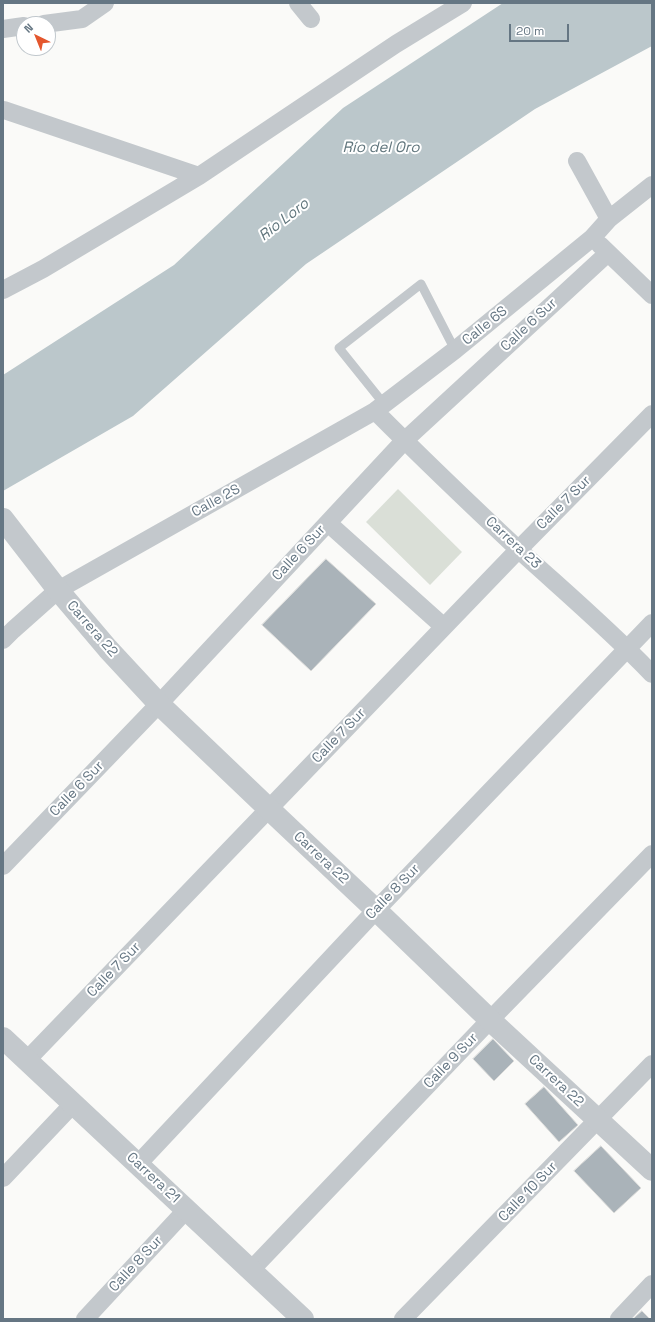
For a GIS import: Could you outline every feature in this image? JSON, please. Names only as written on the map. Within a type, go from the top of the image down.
[{"type":"street","points":[[56,23],[82,20],[105,3]]},
{"type":"street","points":[[298,3],[311,19]]},
{"type":"street","points":[[3,290],[43,269],[198,176],[396,44],[463,3]]},
{"type":"street","points":[[3,29],[16,27]]},
{"type":"street","points":[[3,110],[198,176]]},
{"type":"street","points":[[577,161],[609,218]]},
{"type":"street","points":[[652,184],[609,218],[592,238],[652,295]]},
{"type":"street","name":"Calle 6S","points":[[380,407],[455,350],[592,238]]},
{"type":"street","name":"Calle 6 Sur","points":[[3,866],[159,704],[404,441],[608,252]]},
{"type":"street","name":"Carrera 23","points":[[380,407],[404,441],[518,549],[628,649],[652,674]]},
{"type":"street","name":"Calle 2S","points":[[6,634],[58,590],[380,407]]},
{"type":"street","name":"Calle 7 Sur","points":[[27,1060],[518,549],[652,414]]},
{"type":"street","name":"Carrera 22","points":[[6,523],[58,590],[108,649],[159,704],[490,1020],[652,1170]]},
{"type":"street","points":[[328,523],[444,627]]},
{"type":"street","name":"Calle 8 Sur","points":[[138,1164],[376,910],[652,623]]},
{"type":"street","name":"Calle 9 Sur","points":[[251,1270],[490,1020],[652,854]]},
{"type":"street","name":"Carrera 21","points":[[3,1038],[303,1319]]},
{"type":"street","name":"Calle 10 Sur","points":[[404,1319],[652,1064]]},
{"type":"street","points":[[3,1178],[73,1104]]},
{"type":"street","name":"Calle 8 Sur","points":[[85,1319],[187,1209]]},
{"type":"street","points":[[619,1319],[652,1284]]},
{"type":"lane","points":[[380,407],[339,348],[420,284],[455,350]]},
{"type":"shaded area","points":[[398,489],[462,552],[430,585],[366,522]]},
{"type":"water","name":"Río del Oro","points":[[503,3],[652,3],[652,46],[535,109],[306,264],[133,416],[3,491],[3,375],[174,265],[343,108]]},
{"type":"building","points":[[326,559],[376,604],[311,671],[262,625]]},
{"type":"building","points":[[493,1039],[514,1061],[494,1081],[473,1059]]},
{"type":"building","points":[[544,1087],[578,1125],[559,1142],[525,1104]]},
{"type":"building","points":[[601,1146],[641,1188],[614,1213],[574,1171]]},
{"type":"building","points":[[642,1311],[650,1319],[633,1319]]},
{"type":"water label","name":"Río Loro","points":[[284,220]]}]
